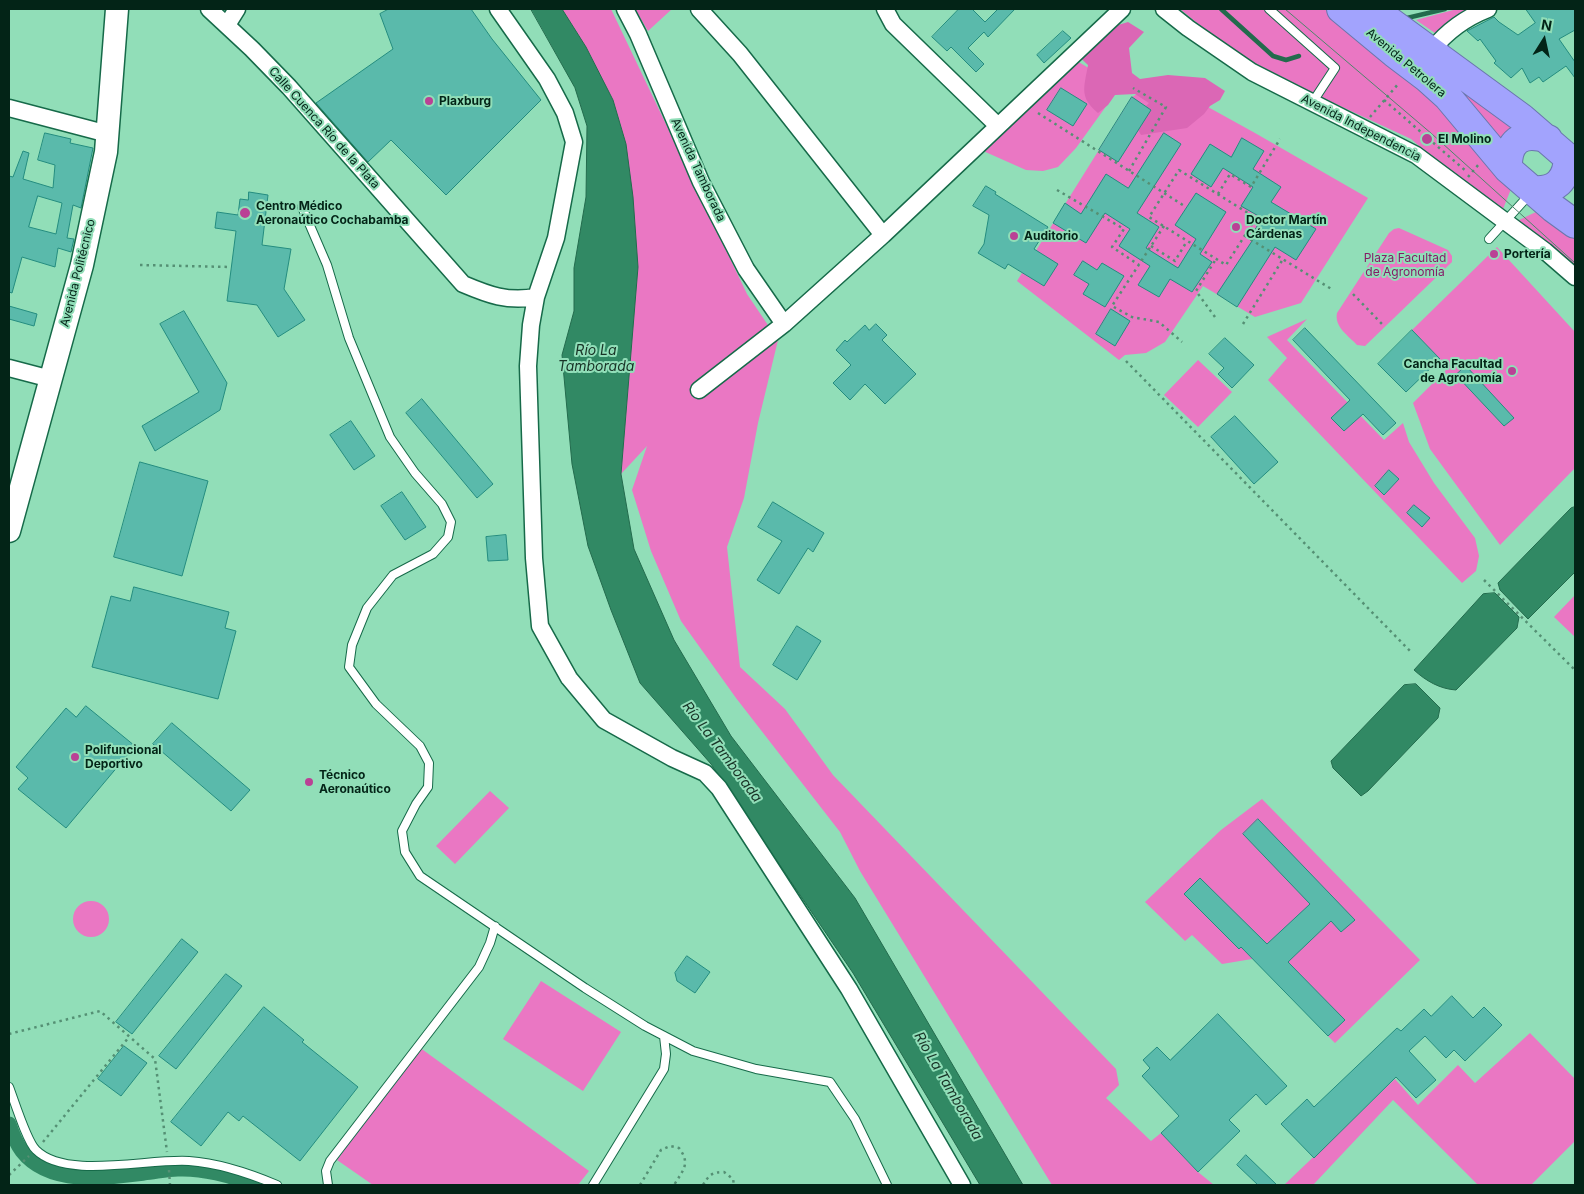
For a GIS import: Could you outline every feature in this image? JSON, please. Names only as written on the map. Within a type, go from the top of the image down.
[{"type":"highway","name":"Avenida Petrolera","points":[[1341,9],[1548,139],[1573,158]]},
{"type":"highway","name":"Avenida Petrolera","points":[[1378,10],[1422,59],[1427,78],[1447,96],[1508,169],[1575,224]]},
{"type":"highway","points":[[1508,169],[1509,152],[1513,144],[1519,139],[1535,135],[1548,139]]},
{"type":"highway","points":[[1532,190],[1543,191],[1557,185],[1566,173],[1573,158]]},
{"type":"main road","name":"Avenida Politécnico","points":[[9,531],[82,265],[106,152],[117,9]]},
{"type":"street","name":"Calle Cuenca Río de la Plata","points":[[209,9],[289,87],[463,284],[489,295],[507,299],[522,300],[536,297]]},
{"type":"street","points":[[227,25],[237,9]]},
{"type":"street","points":[[498,9],[547,79],[565,113],[574,142],[556,238],[536,297],[531,325],[528,366],[534,558],[540,626],[570,678],[604,720],[672,758],[705,773],[719,788],[849,989],[962,1185]]},
{"type":"street","name":"Avenida Tamborada","points":[[624,9],[638,34],[700,182],[746,269],[784,324]]},
{"type":"street","points":[[699,9],[740,54],[883,236]]},
{"type":"street","points":[[885,9],[893,24],[998,126]]},
{"type":"street","points":[[699,390],[784,324],[883,236],[1122,9]]},
{"type":"street","name":"Avenida Independencia","points":[[1164,9],[1252,72],[1464,181],[1505,221],[1545,251],[1575,277]]},
{"type":"street","points":[[1422,59],[1442,36],[1454,27],[1488,9]]},
{"type":"street","points":[[9,108],[108,134]]},
{"type":"street","points":[[9,368],[51,379]]},
{"type":"lane","points":[[1269,9],[1336,68],[1312,103]]},
{"type":"lane","points":[[1489,239],[1532,190]]},
{"type":"lane","points":[[302,207],[328,265],[349,338],[390,437],[415,473],[442,504],[451,522],[448,537],[433,554],[393,575],[367,608],[352,644],[349,667],[376,704],[420,746],[429,763],[428,788],[416,804],[402,831],[405,852],[420,876],[585,988],[645,1026],[693,1051],[756,1070],[830,1082],[855,1119],[887,1185]]},
{"type":"lane","points":[[328,1185],[326,1171],[330,1160],[479,967],[490,943],[495,926]]},
{"type":"lane","points":[[593,1185],[664,1069],[666,1054],[664,1036]]},
{"type":"lane","points":[[9,1087],[32,1153],[77,1167],[189,1161],[255,1176],[278,1185]]},
{"type":"path","points":[[1361,127],[1422,59]]},
{"type":"path","points":[[1129,171],[1166,107],[1134,88]]},
{"type":"path","points":[[1384,100],[1464,181],[1483,159]]},
{"type":"path","points":[[1038,113],[1186,208]]},
{"type":"path","points":[[1218,194],[1230,174],[1251,187],[1280,139]]},
{"type":"path","points":[[1179,170],[1218,194],[1256,218],[1226,266],[1149,217],[1179,170]]},
{"type":"path","points":[[1057,190],[1124,229],[1112,247],[1139,265]]},
{"type":"path","points":[[1164,226],[1112,306],[1132,317],[1159,322],[1182,342]]},
{"type":"path","points":[[1245,236],[1333,290]]},
{"type":"path","points":[[1151,246],[1176,261],[1188,241]]},
{"type":"path","points":[[1215,317],[1196,291],[1216,259]]},
{"type":"path","points":[[1243,324],[1283,259]]},
{"type":"path","points":[[140,265],[231,267]]},
{"type":"path","points":[[1353,294],[1383,325]]},
{"type":"path","points":[[1126,360],[1412,653]]},
{"type":"path","points":[[1484,580],[1575,670]]},
{"type":"path","points":[[9,1034],[100,1011],[155,1060],[168,1162]]},
{"type":"path","points":[[9,1175],[32,1153],[129,1037]]},
{"type":"path","points":[[640,1185],[661,1150],[670,1146],[679,1148],[685,1156],[686,1165],[674,1185]]},
{"type":"path","points":[[703,1185],[714,1172],[724,1172],[733,1180],[734,1185]]},
{"type":"path","points":[[169,1175],[170,1184]]},
{"type":"green space","points":[[562,9],[611,9],[747,294],[778,340],[758,423],[744,498],[727,547],[740,667],[785,709],[833,775],[1116,1069],[1119,1085],[1106,1098],[1151,1141],[1161,1133],[1198,1172],[1214,1185],[1052,1185],[860,871],[840,832],[736,698],[681,621],[651,551],[632,490],[647,446],[621,474],[638,267],[626,144],[613,100],[586,47]]},
{"type":"green space","points":[[635,9],[672,9],[648,31]]},
{"type":"green space","points":[[1180,9],[1325,9],[1422,90],[1511,189],[1503,209],[1466,186],[1411,139],[1282,79],[1221,43]]},
{"type":"green space","points":[[1357,9],[1516,123],[1500,148]]},
{"type":"green space","points":[[1457,9],[1472,9],[1449,22],[1435,33],[1416,20]]},
{"type":"green space","points":[[1077,61],[1120,87],[1076,148],[1058,167],[1043,171],[1026,170],[981,150]]},
{"type":"green space","points":[[1145,89],[1188,96],[1368,198],[1301,303],[1255,317],[1203,286],[1165,342],[1146,353],[1125,355],[1119,360],[1017,281],[1132,97]]},
{"type":"green space","points":[[1540,210],[1575,236],[1575,272],[1517,221]]},
{"type":"green space","name":"Plaza Facultad de Agronomía","points":[[1399,228],[1448,250],[1452,256],[1452,262],[1365,346],[1357,345],[1340,327],[1337,313],[1389,233]]},
{"type":"green space","points":[[1497,247],[1575,332],[1575,468],[1500,545],[1430,449],[1413,403],[1448,368],[1412,330]]},
{"type":"green space","points":[[1307,319],[1287,340],[1384,440],[1403,423],[1409,442],[1434,483],[1475,538],[1479,556],[1476,571],[1462,583],[1268,380],[1287,358],[1267,337]]},
{"type":"green space","points":[[1198,360],[1232,392],[1198,427],[1164,395]]},
{"type":"green space","points":[[1575,595],[1575,637],[1554,617]]},
{"type":"green space","points":[[490,791],[509,808],[455,864],[436,846]]},
{"type":"green space","points":[[1262,799],[1420,960],[1335,1043],[1328,1036],[1344,1020],[1268,943],[1252,959],[1222,964],[1192,935],[1185,941],[1145,902],[1221,830]]},
{"type":"green space","points":[[91,901],[98,902],[104,906],[108,912],[108,926],[104,932],[98,936],[91,937],[84,936],[78,932],[74,926],[73,919],[74,912],[78,906],[84,902]]},
{"type":"green space","points":[[541,981],[621,1032],[583,1091],[503,1039]]},
{"type":"green space","points":[[1530,1033],[1575,1079],[1575,1141],[1531,1185],[1478,1185],[1393,1100],[1313,1185],[1284,1185],[1395,1079],[1418,1105],[1458,1065],[1475,1083]]},
{"type":"green space","points":[[419,1047],[589,1171],[578,1185],[373,1185],[337,1160]]},
{"type":"shaded area","points":[[1128,22],[1144,32],[1129,48],[1132,73],[1140,79],[1168,75],[1205,78],[1225,91],[1220,100],[1210,106],[1204,114],[1187,128],[1141,135],[1134,123],[1139,113],[1149,103],[1135,94],[1115,95],[1108,105],[1098,113],[1085,97],[1085,80],[1088,65],[1072,50],[1115,26]]},
{"type":"water","name":"Río La Tamborada","points":[[531,9],[562,9],[586,47],[613,100],[626,144],[633,197],[638,267],[621,474],[634,549],[674,640],[731,736],[855,898],[1023,1185],[980,1185],[853,973],[711,764],[640,683],[588,546],[572,464],[562,355],[574,311],[574,268],[586,197],[587,126],[575,88]]},
{"type":"water","points":[[1575,507],[1575,572],[1528,619],[1500,590],[1498,583],[1571,508]]},
{"type":"water","points":[[1495,593],[1519,617],[1517,628],[1456,690],[1434,684],[1414,670],[1483,594]]},
{"type":"water","points":[[1416,684],[1440,708],[1438,718],[1361,796],[1333,768],[1331,761],[1404,685]]},
{"type":"building","name":"Plaxburg","points":[[389,9],[471,9],[492,39],[541,100],[446,195],[391,140],[368,162],[316,103],[393,49],[380,14]]},
{"type":"building","points":[[959,9],[972,9],[985,22],[998,9],[1015,9],[988,37],[984,32],[968,48],[984,64],[976,72],[951,47],[947,51],[932,37]]},
{"type":"building","points":[[1526,9],[1575,9],[1575,30],[1559,39],[1575,62],[1575,78],[1566,66],[1543,82],[1539,77],[1530,83],[1522,68],[1511,78],[1494,63],[1496,61],[1480,39],[1478,41],[1467,31],[1494,17],[1518,35],[1535,23]]},
{"type":"building","points":[[1063,31],[1071,38],[1044,63],[1037,55]]},
{"type":"building","points":[[1061,88],[1087,104],[1073,126],[1047,110]]},
{"type":"building","points":[[1132,97],[1151,110],[1118,162],[1099,150]]},
{"type":"building","points":[[45,133],[71,139],[70,143],[93,148],[81,208],[73,205],[67,238],[74,239],[71,252],[58,248],[55,267],[22,257],[12,293],[9,292],[9,176],[13,177],[23,151],[29,153],[23,179],[53,188],[55,165],[38,160]],"holes":[[[38,196],[62,203],[56,234],[29,227]]]},
{"type":"building","points":[[1164,133],[1181,144],[1137,213],[1159,227],[1146,248],[1178,268],[1196,239],[1175,225],[1196,193],[1226,212],[1200,254],[1212,262],[1192,292],[1170,279],[1159,297],[1138,285],[1150,266],[1119,246],[1130,229],[1105,213],[1086,243],[1053,223],[1065,203],[1081,214],[1106,174],[1128,188]]},
{"type":"building","points":[[1242,138],[1264,151],[1253,169],[1281,187],[1271,202],[1316,229],[1296,260],[1275,247],[1237,307],[1217,294],[1256,235],[1253,233],[1262,218],[1241,206],[1253,187],[1223,168],[1211,187],[1191,174],[1210,144],[1231,157]]},
{"type":"building","name":"Auditorio","points":[[986,186],[996,192],[995,194],[1048,227],[1034,249],[1058,264],[1044,286],[1008,264],[1005,269],[978,253],[984,244],[989,215],[973,206]]},
{"type":"building","name":"Centro Médico Aeronaútico Cochabamba","points":[[249,192],[268,195],[262,245],[291,249],[284,289],[305,320],[278,337],[257,305],[227,301],[236,231],[215,228],[217,212],[238,215],[240,199],[248,200]]},
{"type":"building","points":[[1083,261],[1097,270],[1102,263],[1124,276],[1105,307],[1083,294],[1089,284],[1074,275]]},
{"type":"building","points":[[9,306],[37,314],[34,326],[9,319]]},
{"type":"building","points":[[1111,309],[1130,321],[1115,346],[1096,334]]},
{"type":"building","points":[[184,311],[227,383],[220,410],[155,451],[142,426],[199,392],[160,324]]},
{"type":"building","points":[[876,324],[887,335],[882,340],[916,374],[885,404],[865,384],[850,400],[833,383],[851,365],[836,350],[845,340],[847,342],[865,325],[869,330]]},
{"type":"building","points":[[1305,328],[1396,423],[1383,435],[1363,414],[1344,431],[1331,418],[1350,400],[1293,340]]},
{"type":"building","points":[[1412,330],[1440,359],[1406,392],[1378,364]]},
{"type":"building","points":[[1225,338],[1254,365],[1232,388],[1218,374],[1224,368],[1209,354]]},
{"type":"building","points":[[1466,366],[1514,418],[1504,426],[1456,375]]},
{"type":"building","points":[[422,399],[493,484],[477,498],[406,413]]},
{"type":"building","points":[[1235,416],[1278,462],[1254,484],[1211,437]]},
{"type":"building","points":[[351,421],[375,456],[354,470],[330,435]]},
{"type":"building","points":[[140,462],[208,481],[182,576],[114,557]]},
{"type":"building","points":[[1389,470],[1399,479],[1384,495],[1375,486]]},
{"type":"building","points":[[402,492],[426,527],[405,540],[381,506]]},
{"type":"building","points":[[773,502],[824,533],[813,552],[808,548],[779,594],[757,580],[782,541],[758,527]]},
{"type":"building","points":[[1414,505],[1430,518],[1422,527],[1407,513]]},
{"type":"building","points":[[506,535],[508,560],[488,561],[486,537]]},
{"type":"building","points":[[134,587],[229,612],[225,628],[236,631],[218,699],[92,667],[111,596],[130,601]]},
{"type":"building","points":[[797,626],[821,641],[797,680],[773,665]]},
{"type":"building","name":"Polifuncional Deportivo","points":[[86,706],[135,746],[66,828],[18,789],[28,778],[16,767],[66,708],[76,717]]},
{"type":"building","points":[[172,723],[250,790],[231,811],[153,744]]},
{"type":"building","points":[[1258,819],[1355,920],[1341,932],[1331,921],[1288,962],[1345,1020],[1328,1036],[1241,947],[1239,949],[1184,894],[1200,878],[1267,944],[1310,904],[1243,834]]},
{"type":"building","points":[[182,939],[198,952],[132,1034],[116,1022]]},
{"type":"building","points":[[687,956],[710,972],[695,993],[677,981],[675,973]]},
{"type":"building","points":[[226,974],[242,986],[176,1069],[159,1056]]},
{"type":"building","points":[[1452,996],[1473,1018],[1484,1007],[1502,1025],[1465,1061],[1454,1050],[1446,1058],[1425,1036],[1409,1051],[1436,1080],[1416,1098],[1396,1077],[1314,1158],[1281,1124],[1307,1099],[1314,1107],[1397,1028],[1401,1031],[1424,1009],[1431,1016]]},
{"type":"building","points":[[264,1007],[304,1040],[302,1042],[358,1087],[300,1161],[243,1116],[239,1121],[228,1112],[201,1146],[171,1122]]},
{"type":"building","points":[[1218,1014],[1287,1086],[1266,1105],[1256,1094],[1229,1120],[1240,1131],[1198,1172],[1161,1133],[1179,1116],[1142,1076],[1150,1068],[1143,1060],[1157,1047],[1170,1060]]},
{"type":"building","points":[[124,1046],[147,1063],[121,1096],[98,1079]]},
{"type":"building","points":[[1246,1155],[1277,1185],[1258,1185],[1237,1165]]},
{"type":"waterway","points":[[1221,9],[1273,56],[1286,60],[1299,56]]},
{"type":"waterway","points":[[1407,18],[1445,9]]},
{"type":"waterway","points":[[9,1124],[20,1148],[33,1162],[47,1170],[62,1175],[113,1177],[170,1169],[187,1169],[216,1173],[253,1185]]},
{"type":"tram line","points":[[1285,9],[1432,134],[1575,263]]},
{"type":"place","name":"Plaxburg","points":[[429,101]]},
{"type":"place","name":"El Molino","points":[[1427,139]]},
{"type":"place","name":"Centro Médico Aeronaútico Cochabamba","points":[[245,213]]},
{"type":"place","name":"Doctor Martín Cárdenas","points":[[1236,227]]},
{"type":"place","name":"Auditorio","points":[[1014,236]]},
{"type":"place","name":"Portería","points":[[1494,254]]},
{"type":"place","name":"Cancha Facultad de Agronomía","points":[[1512,371]]},
{"type":"place","name":"Polifuncional Deportivo","points":[[75,757]]},
{"type":"place","name":"Técnico Aeronaútico","points":[[309,782]]}]
